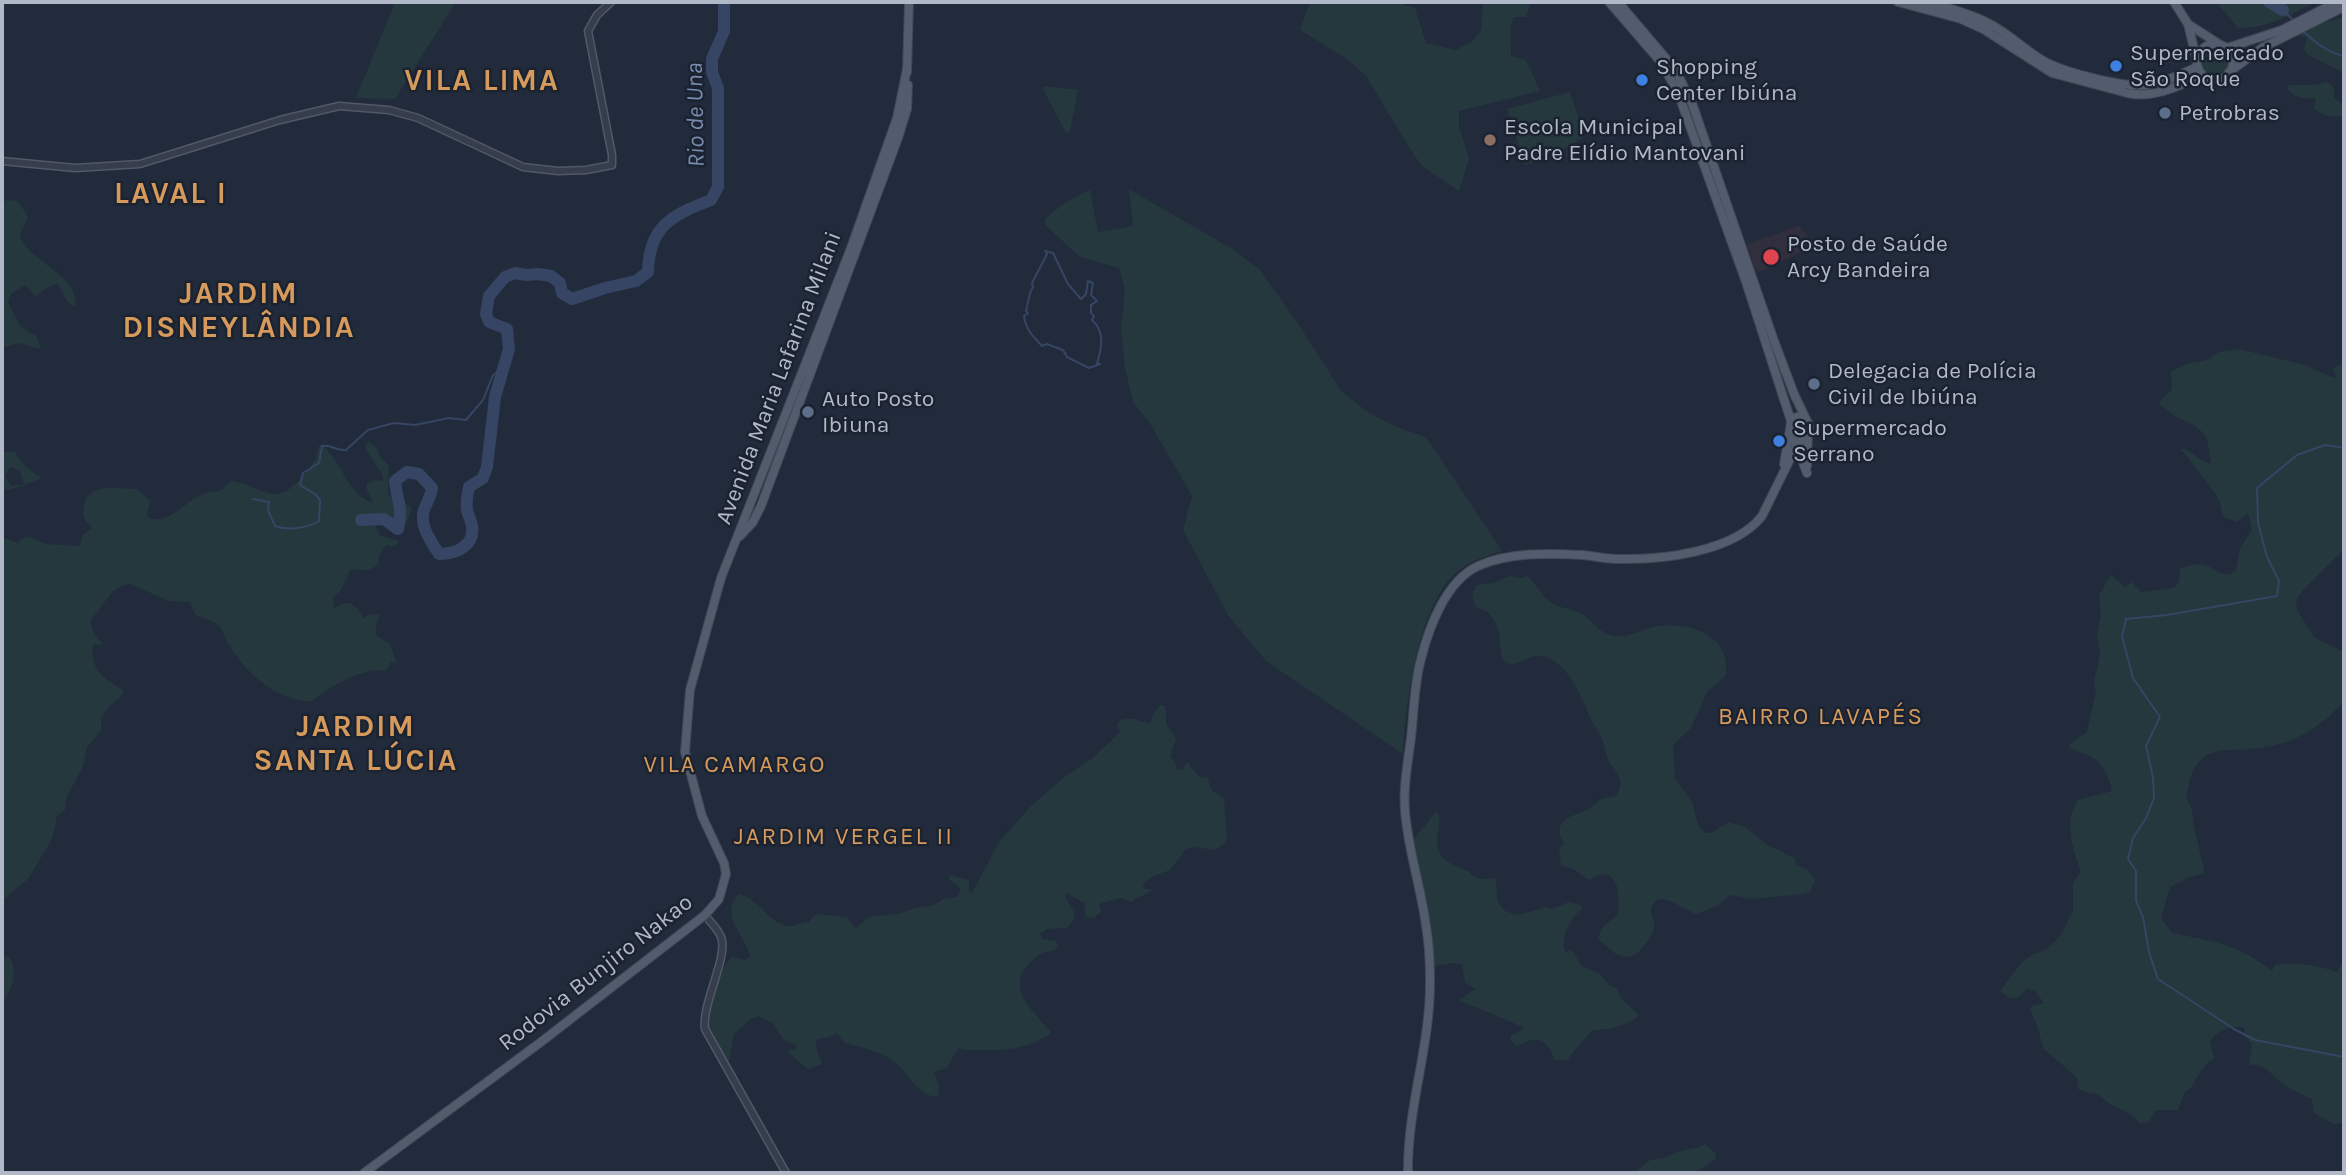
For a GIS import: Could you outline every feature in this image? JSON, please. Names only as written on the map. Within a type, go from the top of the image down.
[{"type":"main road","name":"Avenida Maria Lafarina Milani","points":[[736,541],[753,522],[761,506],[836,294],[906,109],[909,2]]},
{"type":"main road","points":[[1609,2],[1676,79]]},
{"type":"main road","points":[[1618,2],[1676,79],[1721,197],[1781,374],[1791,427],[1807,473],[1809,424],[1781,374]]},
{"type":"main road","points":[[1898,2],[1961,19],[1983,29],[2052,73],[2125,97],[2158,93],[2203,75]]},
{"type":"main road","points":[[1927,2],[1987,23],[2050,64],[2099,79],[2144,86],[2157,84],[2197,64],[2202,49],[2213,44],[2223,46],[2282,30],[2337,2]]},
{"type":"main road","points":[[2174,2],[2188,24],[2197,64],[2203,75],[2215,80],[2221,79],[2262,48],[2344,7]]},
{"type":"main road","points":[[2188,24],[2223,46],[2233,60],[2229,72]]},
{"type":"main road","points":[[1781,477],[1791,427],[1798,416],[1806,419]]},
{"type":"main road","points":[[1791,427],[1801,436],[1807,431]]},
{"type":"main road","points":[[1408,1173],[1412,1108],[1430,1008],[1427,927],[1407,829],[1404,792],[1421,658],[1453,585],[1478,566],[1494,561],[1536,554],[1620,559],[1659,557],[1710,548],[1740,536],[1755,526],[1762,516],[1797,444],[1807,431]]},
{"type":"main road","name":"Rodovia Bunjiro Nakao","points":[[364,1173],[541,1042],[705,915],[719,899],[726,874],[724,863],[702,816],[694,791],[685,752],[686,721],[690,690],[719,586],[736,541]]},
{"type":"street","points":[[2,161],[75,168],[140,164],[280,120],[339,106],[388,110],[418,118],[523,167],[558,171],[612,165],[608,130],[588,32],[589,25],[611,2]]},
{"type":"street","points":[[705,915],[720,935],[723,946],[706,1009],[705,1029],[786,1173]]},
{"type":"shaded area","name":"Posto de Saúde Arcy Bandeira","points":[[1799,226],[1816,245],[1759,272],[1755,269],[1747,244]]},
{"type":"green space","points":[[395,2],[456,2],[395,99],[356,98]]},
{"type":"green space","points":[[1310,2],[1394,2],[1415,8],[1426,43],[1456,50],[1473,41],[1481,30],[1483,2],[1531,2],[1526,17],[1514,17],[1512,22],[1511,56],[1526,60],[1540,91],[1459,111],[1459,126],[1469,158],[1459,191],[1422,166],[1366,76],[1350,61],[1300,30]]},
{"type":"green space","points":[[2216,2],[2316,2],[2270,23],[2238,28]]},
{"type":"green space","points":[[2344,17],[2344,73],[2308,55],[2304,50],[2307,38],[2297,34],[2308,27]]},
{"type":"green space","points":[[2215,48],[2225,52],[2229,62],[2225,72],[2215,76],[2205,72],[2201,62],[2205,52]]},
{"type":"green space","points":[[2327,82],[2335,89],[2333,97],[2344,106],[2344,116],[2321,113],[2314,109],[2316,99],[2297,96],[2287,88],[2290,85]]},
{"type":"green space","points":[[1043,86],[1078,90],[1070,132],[1066,133]]},
{"type":"green space","points":[[1570,92],[1584,133],[1583,138],[1555,154],[1525,165],[1507,109]]},
{"type":"green space","points":[[1129,189],[1234,250],[1260,270],[1342,392],[1372,415],[1426,437],[1502,551],[1463,567],[1444,586],[1433,606],[1416,656],[1403,754],[1266,661],[1228,615],[1183,530],[1192,496],[1151,425],[1133,402],[1125,368],[1121,328],[1125,290],[1119,268],[1080,257],[1045,225],[1045,219],[1056,210],[1090,190],[1098,232],[1133,226]]},
{"type":"green space","points":[[7,200],[18,201],[27,215],[20,235],[25,245],[61,276],[74,294],[74,307],[57,284],[35,296],[25,285],[11,294],[8,302],[20,326],[36,336],[41,349],[19,343],[2,348],[2,203]]},
{"type":"green space","points":[[2239,349],[2305,365],[2334,378],[2336,376],[2333,368],[2344,364],[2344,549],[2296,600],[2297,610],[2314,637],[2344,652],[2344,701],[2324,721],[2302,735],[2264,747],[2219,751],[2207,755],[2198,763],[2186,798],[2192,809],[2204,870],[2203,874],[2170,887],[2161,918],[2172,933],[2236,949],[2272,971],[2275,965],[2289,964],[2315,966],[2337,972],[2344,960],[2344,1123],[2333,1124],[2314,1113],[2312,1099],[2285,1085],[2263,1067],[2249,1065],[2252,1045],[2244,1028],[2234,1027],[2221,1031],[2210,1041],[2214,1059],[2208,1062],[2192,1087],[2184,1093],[2178,1110],[2156,1110],[2149,1122],[2141,1124],[2132,1115],[2097,1094],[2078,1089],[2074,1075],[2043,1048],[2030,1009],[2044,1003],[2035,991],[2027,988],[2021,996],[2015,998],[2000,991],[2023,961],[2046,950],[2060,936],[2073,911],[2073,883],[2081,871],[2071,836],[2073,808],[2078,800],[2112,791],[2099,763],[2068,746],[2087,732],[2096,691],[2094,682],[2100,654],[2097,635],[2101,616],[2099,595],[2111,575],[2125,587],[2132,582],[2141,592],[2174,588],[2179,582],[2180,569],[2192,565],[2204,565],[2224,574],[2231,573],[2236,570],[2240,549],[2252,529],[2248,513],[2237,522],[2224,517],[2217,496],[2180,449],[2211,463],[2205,436],[2159,404],[2172,389],[2171,371],[2207,360],[2219,352]]},
{"type":"green space","points":[[369,442],[377,448],[380,457],[389,466],[388,494],[401,499],[412,509],[403,531],[380,521],[376,523],[380,536],[397,540],[398,543],[393,547],[385,547],[374,567],[367,570],[350,570],[341,590],[333,597],[333,606],[335,608],[345,603],[352,604],[364,618],[370,614],[380,615],[376,624],[376,635],[390,644],[397,664],[391,662],[386,671],[370,671],[353,676],[312,700],[292,699],[270,688],[251,673],[236,655],[219,626],[195,615],[190,602],[168,601],[131,584],[113,591],[91,620],[94,633],[103,644],[93,645],[93,654],[99,672],[123,690],[122,695],[106,710],[101,719],[101,731],[87,747],[83,766],[66,799],[65,810],[57,816],[52,839],[28,879],[2,901],[2,537],[18,543],[28,537],[46,544],[79,546],[83,535],[92,528],[83,516],[85,502],[88,496],[100,490],[137,489],[150,501],[147,515],[150,519],[165,518],[201,495],[219,491],[231,481],[279,494],[303,477],[315,460],[320,444],[334,458],[356,492],[373,503],[367,484],[373,480],[382,481],[383,476],[366,449]]},
{"type":"green space","points":[[2,452],[14,452],[28,469],[42,478],[24,485],[9,490],[2,489]],"holes":[[[11,467],[20,471],[24,485],[10,486],[5,475]]]},
{"type":"green space","points":[[1509,576],[1527,576],[1552,603],[1582,614],[1607,634],[1620,636],[1654,627],[1680,626],[1705,633],[1714,640],[1722,649],[1726,661],[1726,675],[1707,692],[1691,728],[1673,745],[1675,778],[1693,803],[1698,825],[1705,833],[1711,833],[1729,822],[1745,827],[1766,844],[1794,858],[1797,865],[1809,871],[1815,880],[1810,892],[1751,899],[1730,895],[1719,905],[1696,914],[1660,899],[1651,908],[1653,933],[1637,953],[1620,956],[1598,939],[1601,929],[1618,914],[1615,882],[1607,875],[1589,880],[1575,870],[1561,865],[1559,850],[1564,843],[1560,836],[1560,826],[1567,818],[1589,809],[1601,799],[1616,796],[1620,789],[1620,780],[1608,760],[1602,738],[1578,691],[1562,667],[1540,656],[1505,663],[1495,622],[1489,613],[1475,606],[1472,594],[1476,585],[1494,583]]},
{"type":"green space","points":[[1160,705],[1164,705],[1166,723],[1176,739],[1170,757],[1177,770],[1183,769],[1187,762],[1200,778],[1207,777],[1212,791],[1224,798],[1227,842],[1215,850],[1194,847],[1186,849],[1170,870],[1151,877],[1142,885],[1145,889],[1153,889],[1132,902],[1121,898],[1101,903],[1101,912],[1094,918],[1086,917],[1084,903],[1065,892],[1074,913],[1072,922],[1067,928],[1047,929],[1040,934],[1042,939],[1056,941],[1058,947],[1034,959],[1023,972],[1020,981],[1024,999],[1051,1032],[1047,1036],[1015,1048],[958,1048],[947,1068],[934,1072],[939,1085],[938,1097],[918,1088],[892,1060],[874,1051],[844,1043],[837,1033],[817,1039],[816,1047],[822,1064],[808,1069],[787,1052],[796,1049],[796,1045],[784,1040],[772,1023],[759,1016],[751,1019],[734,1034],[729,1062],[710,1034],[708,1016],[712,993],[726,963],[732,957],[746,960],[750,956],[732,917],[733,902],[739,894],[752,900],[774,919],[787,926],[809,922],[814,915],[821,914],[846,917],[856,928],[874,916],[899,914],[957,897],[961,889],[949,879],[949,875],[969,880],[969,892],[972,893],[999,842],[1030,807],[1066,776],[1093,758],[1120,732],[1117,725],[1120,720],[1132,719],[1150,724]]},
{"type":"green space","points":[[1436,812],[1440,819],[1437,846],[1442,857],[1477,878],[1496,878],[1497,901],[1505,911],[1517,915],[1544,906],[1552,909],[1569,902],[1581,905],[1582,909],[1568,926],[1564,949],[1567,952],[1571,949],[1582,966],[1600,974],[1609,985],[1616,988],[1622,999],[1639,1015],[1623,1025],[1591,1031],[1567,1060],[1554,1060],[1548,1047],[1538,1040],[1516,1046],[1511,1036],[1525,1028],[1459,1000],[1475,989],[1465,983],[1462,964],[1435,966],[1433,963],[1410,850],[1414,839]]},
{"type":"green space","points":[[2,956],[9,957],[14,974],[9,993],[2,1003]]},
{"type":"green space","points":[[1705,1144],[1716,1154],[1716,1159],[1694,1173],[1634,1173],[1650,1160]]},
{"type":"waterway","name":"Rio de Una","points":[[361,520],[384,519],[398,529],[400,509],[395,481],[407,472],[419,474],[432,488],[424,510],[423,522],[439,554],[463,548],[471,539],[472,533],[467,512],[468,490],[483,478],[487,467],[495,397],[509,349],[507,329],[489,322],[486,314],[489,296],[505,277],[515,273],[551,276],[560,283],[562,293],[572,299],[636,281],[648,272],[653,243],[665,224],[685,211],[711,200],[718,187],[718,88],[712,72],[712,59],[724,31],[724,2]]},
{"type":"waterway","points":[[2269,2],[2283,10]]},
{"type":"waterway","points":[[2283,10],[2295,22]]},
{"type":"waterway","points":[[2303,31],[2322,46],[2344,56]]},
{"type":"waterway","points":[[1045,251],[1053,253],[1068,284],[1081,299],[1086,294],[1088,281],[1093,283],[1091,295],[1097,301],[1091,305],[1091,313],[1101,336],[1097,363],[1100,364],[1089,368],[1067,357],[1063,350],[1047,344],[1042,346],[1027,326],[1024,316],[1028,313],[1026,311],[1032,283],[1047,254],[1045,251]]},
{"type":"waterway","points":[[253,499],[269,502],[268,510],[275,526],[280,528],[303,527],[319,521],[320,500],[300,485],[303,473],[319,463],[322,446],[346,450],[368,430],[394,423],[415,425],[449,418],[466,420],[483,400],[493,375],[503,368]]},
{"type":"waterway","points":[[2344,448],[2325,445],[2297,455],[2257,488],[2258,523],[2267,557],[2279,581],[2277,596],[2167,615],[2126,619],[2122,636],[2133,678],[2160,717],[2146,746],[2153,777],[2154,798],[2146,818],[2133,838],[2128,859],[2136,871],[2136,901],[2143,917],[2149,952],[2158,979],[2255,1040],[2344,1057]]},
{"type":"place","name":"Supermercado São Roque","points":[[2116,66]]},
{"type":"place","name":"Shopping Center Ibiúna","points":[[1642,80]]},
{"type":"place","name":"Petrobras","points":[[2165,113]]},
{"type":"place","name":"Escola Municipal Padre Elídio Mantovani","points":[[1490,140]]},
{"type":"place","name":"Posto de Saúde Arcy Bandeira","points":[[1771,257]]},
{"type":"place","name":"Delegacia de Polícia Civil de Ibiúna","points":[[1814,384]]},
{"type":"place","name":"Auto Posto Ibiuna","points":[[808,412]]},
{"type":"place","name":"Supermercado Serrano","points":[[1779,441]]},
{"type":"district","name":"VILA LIMA","points":[[482,81]]},
{"type":"district","name":"LAVAL I","points":[[171,194]]},
{"type":"district","name":"JARDIM DISNEYLÂNDIA","points":[[239,311]]},
{"type":"district","name":"BAIRRO LAVAPÉS","points":[[1821,717]]},
{"type":"district","name":"JARDIM SANTA LÚCIA","points":[[356,744]]},
{"type":"district","name":"VILA CAMARGO","points":[[735,765]]},
{"type":"district","name":"JARDIM VERGEL II","points":[[844,837]]}]
